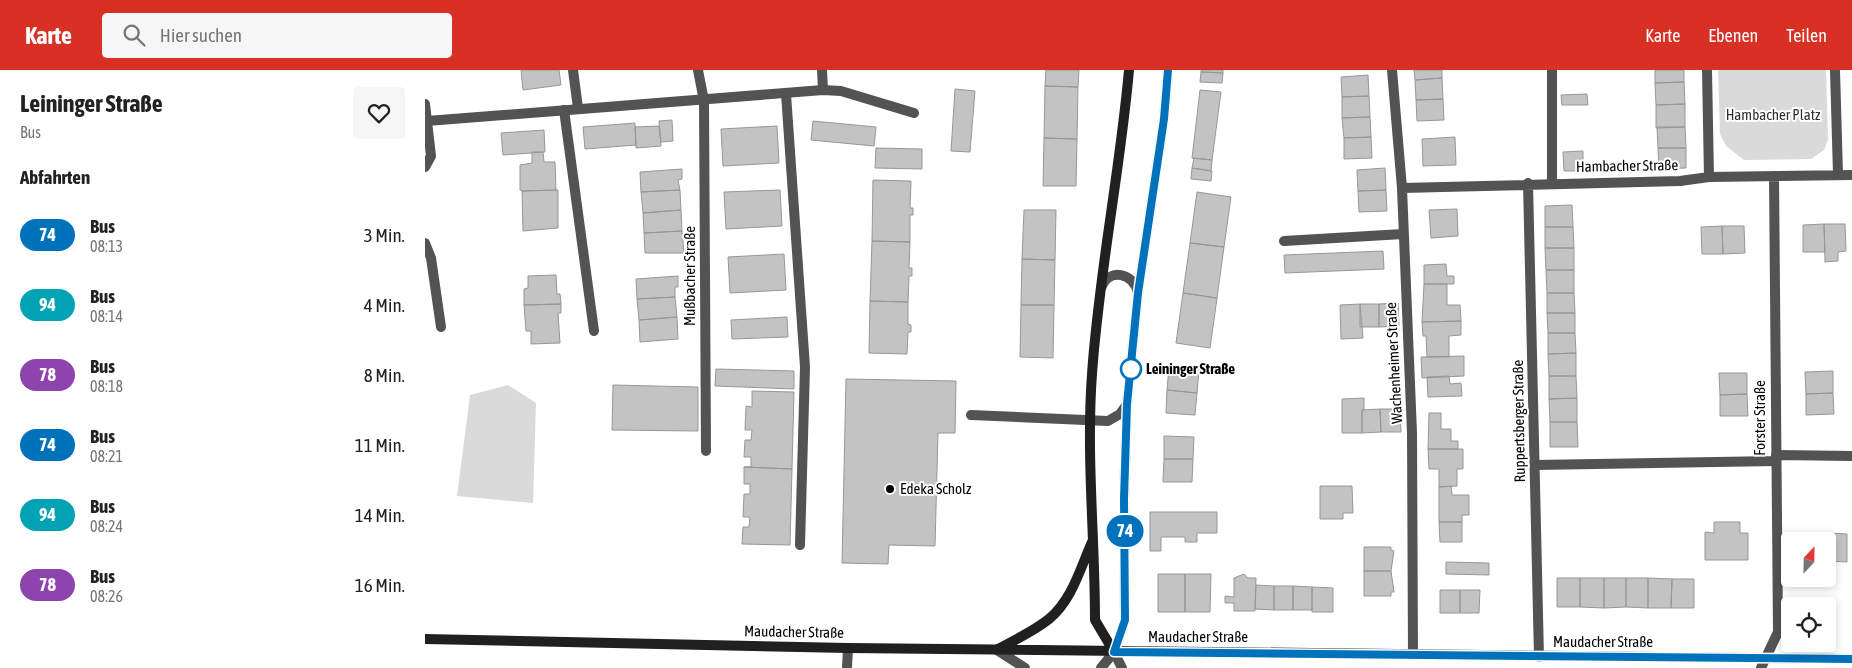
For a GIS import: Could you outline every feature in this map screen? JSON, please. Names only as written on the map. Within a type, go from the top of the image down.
[{"type":"main road","points":[[1114,652],[1095,620],[1091,421],[1092,375],[1100,289],[1124,123],[1129,70]]},
{"type":"main road","points":[[1114,652],[1125,620],[1124,499],[1127,404],[1138,293],[1164,119],[1168,70]]},
{"type":"main road","points":[[997,650],[1048,620],[1061,608],[1070,595],[1093,539]]},
{"type":"main road","name":"Maudacher Straße","points":[[425,639],[1114,652],[1852,659]]},
{"type":"street","points":[[573,70],[578,108]]},
{"type":"street","name":"Mußbacher Straße","points":[[698,70],[704,100],[706,451]]},
{"type":"street","points":[[822,70],[823,90]]},
{"type":"street","name":"Wachenheimer Straße","points":[[1392,70],[1401,188],[1412,433],[1413,655]]},
{"type":"street","points":[[1552,70],[1552,183]]},
{"type":"street","points":[[1707,70],[1709,177]]},
{"type":"street","points":[[1835,70],[1837,174]]},
{"type":"street","points":[[427,121],[823,90],[841,91],[913,113]]},
{"type":"street","points":[[786,94],[805,367],[800,545]]},
{"type":"street","points":[[425,104],[431,156],[425,167]]},
{"type":"street","points":[[564,110],[594,331]]},
{"type":"street","name":"Hambacher Straße","points":[[1401,188],[1528,183],[1680,181],[1709,177],[1852,174]]},
{"type":"street","name":"Forster Straße","points":[[1761,668],[1778,632],[1774,176]]},
{"type":"street","name":"Ruppertsberger Straße","points":[[1528,183],[1539,657]]},
{"type":"street","points":[[1284,241],[1403,234]]},
{"type":"street","points":[[425,243],[431,258],[441,327]]},
{"type":"street","points":[[1100,289],[1107,279],[1118,274],[1129,278],[1137,288],[1138,293]]},
{"type":"street","points":[[971,415],[1108,421],[1115,418],[1127,404]]},
{"type":"street","points":[[1535,465],[1852,456]]},
{"type":"street","points":[[847,668],[848,648]]},
{"type":"street","points":[[997,650],[1025,668]]},
{"type":"street","points":[[1101,668],[1114,652],[1122,668]]},
{"type":"green space","name":"Hambacher Platz","points":[[1718,70],[1826,70],[1828,140],[1824,150],[1811,159],[1744,160],[1726,146],[1720,134]]},
{"type":"green space","points":[[508,385],[536,403],[533,503],[457,496],[470,395]]},
{"type":"building","points":[[521,70],[559,70],[561,85],[523,90]]},
{"type":"building","points":[[1046,70],[1079,70],[1078,87],[1045,86]]},
{"type":"building","points":[[1201,70],[1223,70],[1223,73],[1201,72]]},
{"type":"building","points":[[1414,70],[1442,70],[1442,78],[1415,80]]},
{"type":"building","points":[[1655,70],[1684,70],[1684,82],[1655,83]]},
{"type":"building","points":[[1201,72],[1223,73],[1222,83],[1200,82]]},
{"type":"building","points":[[1368,75],[1369,96],[1342,97],[1341,77]]},
{"type":"building","points":[[1442,78],[1443,99],[1416,100],[1415,80]]},
{"type":"building","points":[[1684,82],[1685,104],[1656,105],[1655,83]]},
{"type":"building","points":[[1045,86],[1078,87],[1077,139],[1044,138]]},
{"type":"building","points":[[955,89],[975,91],[970,152],[951,151]]},
{"type":"building","points":[[1200,90],[1221,92],[1212,160],[1192,158]]},
{"type":"building","points":[[1587,94],[1588,105],[1562,105],[1561,95]]},
{"type":"building","points":[[1369,96],[1370,117],[1342,118],[1342,97]]},
{"type":"building","points":[[1443,99],[1444,120],[1417,121],[1416,100]]},
{"type":"building","points":[[1685,104],[1685,127],[1656,128],[1656,105]]},
{"type":"building","points":[[1370,117],[1371,137],[1344,138],[1342,118]]},
{"type":"building","points":[[672,120],[673,141],[661,142],[659,121]]},
{"type":"building","points":[[813,121],[876,127],[874,146],[811,140]]},
{"type":"building","points":[[635,123],[636,145],[585,149],[583,127]]},
{"type":"building","points":[[659,126],[661,146],[636,148],[635,127]]},
{"type":"building","points":[[777,126],[779,163],[723,166],[721,129]]},
{"type":"building","points":[[1657,127],[1685,127],[1686,148],[1658,148]]},
{"type":"building","points":[[544,130],[545,152],[503,155],[501,133]]},
{"type":"building","points":[[1371,137],[1372,158],[1344,159],[1344,138]]},
{"type":"building","points":[[1455,137],[1456,165],[1423,166],[1422,139]]},
{"type":"building","points":[[1044,138],[1077,139],[1076,186],[1043,186]]},
{"type":"building","points":[[876,148],[922,149],[922,169],[875,168]]},
{"type":"building","points":[[1658,148],[1686,148],[1686,168],[1659,169]]},
{"type":"building","points":[[1583,151],[1583,171],[1564,171],[1563,152]]},
{"type":"building","points":[[532,152],[543,152],[544,162],[555,162],[556,190],[520,190],[520,165],[532,163]]},
{"type":"building","points":[[1194,158],[1212,160],[1211,171],[1192,168]]},
{"type":"building","points":[[1192,168],[1212,171],[1211,181],[1191,179]]},
{"type":"building","points":[[1385,168],[1386,190],[1358,191],[1357,170]]},
{"type":"building","points":[[682,169],[682,179],[678,180],[680,190],[641,192],[640,172]]},
{"type":"building","points":[[873,180],[911,181],[910,208],[913,208],[913,215],[910,215],[910,242],[872,241]]},
{"type":"building","points":[[558,190],[558,228],[523,231],[522,191]]},
{"type":"building","points":[[680,190],[681,210],[643,213],[641,192]]},
{"type":"building","points":[[780,190],[782,226],[726,229],[724,192]]},
{"type":"building","points":[[1386,190],[1387,211],[1359,212],[1358,191]]},
{"type":"building","points":[[1197,192],[1231,197],[1224,247],[1190,243]]},
{"type":"building","points":[[1572,205],[1573,227],[1545,227],[1545,206]]},
{"type":"building","points":[[1457,209],[1458,236],[1431,238],[1429,210]]},
{"type":"building","points":[[681,210],[682,231],[644,233],[643,213]]},
{"type":"building","points":[[1024,210],[1056,210],[1055,260],[1022,259]]},
{"type":"building","points":[[1824,224],[1845,224],[1846,251],[1838,252],[1838,261],[1825,262]]},
{"type":"building","points":[[1824,224],[1825,252],[1803,252],[1803,225]]},
{"type":"building","points":[[1722,226],[1744,226],[1745,253],[1723,254]]},
{"type":"building","points":[[1722,226],[1723,254],[1702,254],[1701,227]]},
{"type":"building","points":[[1545,227],[1573,227],[1574,248],[1545,248]]},
{"type":"building","points":[[682,231],[684,253],[645,253],[644,233]]},
{"type":"building","points":[[872,241],[910,242],[909,268],[912,268],[912,276],[909,276],[908,302],[870,301]]},
{"type":"building","points":[[1190,243],[1224,247],[1217,298],[1183,293]]},
{"type":"building","points":[[1545,248],[1574,248],[1574,270],[1546,270]]},
{"type":"building","points":[[1383,251],[1384,269],[1285,273],[1284,255]]},
{"type":"building","points":[[784,254],[786,290],[730,293],[728,257]]},
{"type":"building","points":[[1022,259],[1055,260],[1054,305],[1021,305]]},
{"type":"building","points":[[1446,264],[1447,276],[1454,276],[1454,284],[1424,284],[1424,265]]},
{"type":"building","points":[[1546,270],[1574,270],[1574,293],[1547,293]]},
{"type":"building","points":[[556,275],[557,294],[560,294],[561,304],[524,305],[524,289],[528,288],[528,276]]},
{"type":"building","points":[[678,276],[678,287],[675,287],[675,297],[637,299],[636,279]]},
{"type":"building","points":[[1424,284],[1447,284],[1447,305],[1460,305],[1461,321],[1422,322]]},
{"type":"building","points":[[1183,293],[1217,298],[1210,348],[1176,343]]},
{"type":"building","points":[[1547,293],[1574,293],[1575,313],[1547,313]]},
{"type":"building","points":[[675,297],[677,317],[639,320],[637,299]]},
{"type":"building","points":[[870,301],[908,302],[908,324],[911,325],[911,332],[908,332],[907,354],[869,353]]},
{"type":"building","points":[[1398,303],[1399,326],[1379,327],[1379,304]]},
{"type":"building","points":[[561,304],[561,313],[558,313],[560,343],[531,344],[531,331],[526,331],[524,305]]},
{"type":"building","points":[[1360,304],[1363,338],[1341,339],[1340,305]]},
{"type":"building","points":[[1360,304],[1379,304],[1379,327],[1360,327]]},
{"type":"building","points":[[1021,305],[1054,305],[1053,358],[1020,357]]},
{"type":"building","points":[[1547,313],[1575,313],[1575,333],[1548,333]]},
{"type":"building","points":[[677,317],[678,339],[640,342],[639,320]]},
{"type":"building","points":[[787,317],[788,337],[732,339],[731,320]]},
{"type":"building","points":[[1461,321],[1461,335],[1449,336],[1449,357],[1427,357],[1426,336],[1423,336],[1422,322]]},
{"type":"building","points":[[1548,333],[1575,333],[1576,353],[1548,354]]},
{"type":"building","points":[[1576,353],[1576,376],[1549,376],[1548,354]]},
{"type":"building","points":[[1464,356],[1464,376],[1422,378],[1421,357]]},
{"type":"building","points":[[1169,367],[1199,370],[1197,393],[1167,390]]},
{"type":"building","points":[[716,369],[794,371],[794,389],[715,386]]},
{"type":"building","points":[[1833,371],[1833,393],[1806,394],[1805,372]]},
{"type":"building","points":[[1719,373],[1747,373],[1747,394],[1720,395]]},
{"type":"building","points":[[1449,376],[1450,384],[1461,383],[1462,396],[1428,397],[1427,377]]},
{"type":"building","points":[[1549,376],[1576,376],[1577,398],[1549,399]]},
{"type":"building","name":"Edeka Scholz","points":[[846,379],[956,381],[955,433],[938,433],[935,546],[889,545],[888,564],[842,563]]},
{"type":"building","points":[[613,385],[698,387],[698,431],[612,430]]},
{"type":"building","points":[[1167,390],[1197,393],[1195,415],[1166,413]]},
{"type":"building","points":[[752,391],[794,392],[792,469],[744,467],[751,467],[751,457],[744,457],[745,440],[751,440],[752,430],[745,430],[746,406],[752,407]]},
{"type":"building","points":[[1833,393],[1834,414],[1806,415],[1806,394]]},
{"type":"building","points":[[1747,394],[1748,416],[1720,416],[1720,395]]},
{"type":"building","points":[[1364,398],[1362,433],[1342,433],[1342,399]]},
{"type":"building","points":[[1577,398],[1577,422],[1550,422],[1549,399]]},
{"type":"building","points":[[1380,409],[1381,432],[1362,433],[1362,410]]},
{"type":"building","points":[[1380,409],[1400,409],[1401,432],[1381,432]]},
{"type":"building","points":[[1429,413],[1441,413],[1441,429],[1451,429],[1451,441],[1458,441],[1458,449],[1428,449]]},
{"type":"building","points":[[1550,422],[1577,422],[1578,447],[1550,447]]},
{"type":"building","points":[[1164,436],[1194,437],[1193,459],[1164,459]]},
{"type":"building","points":[[1428,449],[1463,449],[1463,469],[1457,469],[1457,486],[1439,487],[1439,469],[1429,469]]},
{"type":"building","points":[[1164,459],[1193,459],[1192,482],[1163,482]]},
{"type":"building","points":[[744,467],[792,469],[790,545],[742,544],[743,527],[749,527],[750,517],[743,517],[744,494],[750,494],[750,484],[744,484]]},
{"type":"building","points":[[1320,486],[1352,486],[1353,513],[1343,513],[1343,519],[1320,519]]},
{"type":"building","points":[[1451,486],[1452,495],[1469,495],[1469,515],[1462,515],[1462,522],[1439,522],[1439,487]]},
{"type":"building","points":[[1150,512],[1217,512],[1217,533],[1197,533],[1197,542],[1185,542],[1185,537],[1161,537],[1161,551],[1150,551]]},
{"type":"building","points":[[1439,522],[1462,522],[1462,542],[1440,542]]},
{"type":"building","points":[[1714,522],[1740,522],[1740,533],[1748,533],[1748,560],[1705,560],[1705,532],[1714,533]]},
{"type":"building","points":[[1836,533],[1847,534],[1847,562],[1836,561]]},
{"type":"building","points":[[1364,547],[1391,547],[1391,550],[1394,551],[1391,571],[1364,571]]},
{"type":"building","points":[[1446,562],[1489,563],[1489,575],[1446,574]]},
{"type":"building","points":[[1364,571],[1391,571],[1394,592],[1391,592],[1391,596],[1364,596]]},
{"type":"building","points":[[1158,574],[1185,574],[1185,612],[1158,612]]},
{"type":"building","points":[[1185,574],[1211,574],[1210,612],[1185,612]]},
{"type":"building","points":[[1244,574],[1248,578],[1256,578],[1255,611],[1234,611],[1234,603],[1225,603],[1225,596],[1234,597],[1234,578]]},
{"type":"building","points":[[1557,578],[1580,578],[1580,607],[1557,607]]},
{"type":"building","points":[[1580,578],[1604,578],[1604,608],[1580,607]]},
{"type":"building","points":[[1604,578],[1626,578],[1626,607],[1604,608]]},
{"type":"building","points":[[1626,578],[1648,578],[1648,608],[1626,607]]},
{"type":"building","points":[[1648,578],[1672,579],[1671,608],[1648,608]]},
{"type":"building","points":[[1672,579],[1694,579],[1694,608],[1671,608]]},
{"type":"building","points":[[1256,585],[1274,586],[1274,610],[1255,609]]},
{"type":"building","points":[[1274,586],[1293,586],[1293,610],[1274,610]]},
{"type":"building","points":[[1293,586],[1312,587],[1312,610],[1293,610]]},
{"type":"building","points":[[1312,587],[1333,588],[1333,612],[1312,612]]},
{"type":"building","points":[[1440,590],[1460,590],[1460,613],[1440,613]]},
{"type":"building","points":[[1460,590],[1480,590],[1479,613],[1460,613]]},
{"type":"bus line","name":"74","points":[[1168,70],[1164,119],[1138,293],[1127,404],[1124,499],[1125,620],[1114,652],[1279,652],[1539,657],[1852,659]]},
{"type":"place","name":"Leininger Straße","points":[[1131,369]]},
{"type":"place","name":"Edeka Scholz","points":[[890,489]]}]
